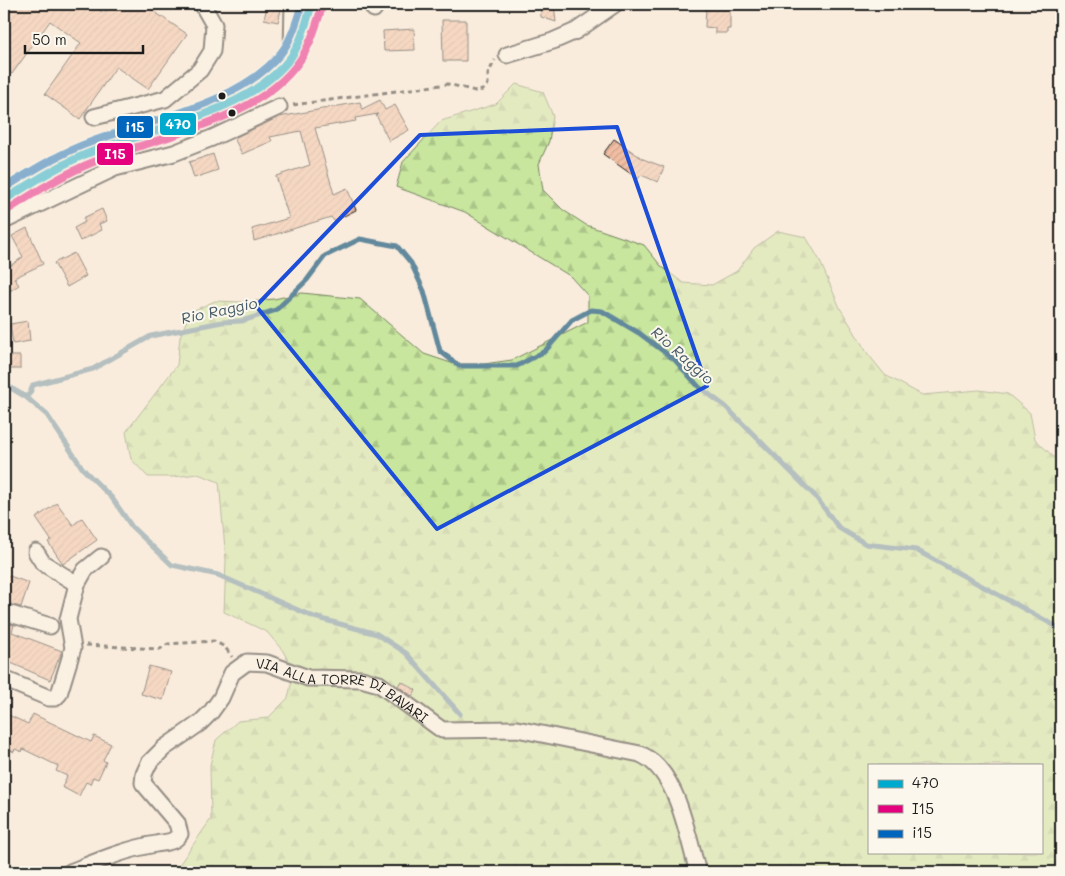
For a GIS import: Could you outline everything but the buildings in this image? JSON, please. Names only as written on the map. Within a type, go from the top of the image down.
[{"type":"street","points":[[94,117],[165,99],[200,70],[212,51],[214,25],[202,4]]},
{"type":"street","points":[[292,54],[293,4]]},
{"type":"street","points":[[4,200],[82,156],[104,147],[164,130],[213,112],[249,92],[276,72],[292,54],[312,4]]},
{"type":"street","points":[[507,55],[554,41],[576,31],[615,4]]},
{"type":"street","points":[[4,221],[116,168],[174,153],[212,138],[279,107]]},
{"type":"street","points":[[36,552],[43,563],[77,584]]},
{"type":"street","points":[[4,679],[50,698],[56,698],[59,694],[73,648],[68,619],[77,584],[85,570],[101,557]]},
{"type":"street","points":[[4,612],[50,626]]},
{"type":"street","name":"VIA ALLA TORRE DI BAVARI","points":[[70,872],[141,846],[172,842],[177,838],[180,834],[177,822],[143,783],[145,769],[164,748],[200,723],[211,712],[222,698],[232,673],[247,662],[267,664],[308,678],[361,679],[379,684],[442,730],[517,730],[640,754],[650,759],[667,779],[674,794],[698,872]]},
{"type":"path","points":[[279,107],[448,84],[475,91],[483,90],[488,84],[491,65],[497,58],[507,55]]},
{"type":"path","points":[[81,645],[160,649],[168,644],[214,641],[225,647],[230,656],[247,662]]},
{"type":"highlighted area","points":[[617,127],[707,386],[437,529],[256,306],[420,135]]},
{"type":"green space","points":[[516,84],[543,92],[553,116],[549,141],[539,164],[543,190],[563,210],[586,225],[644,245],[661,266],[683,283],[712,285],[737,271],[754,248],[778,231],[806,237],[819,259],[840,308],[868,354],[885,375],[922,395],[979,390],[1008,394],[1030,413],[1035,439],[1061,464],[1061,872],[166,872],[179,865],[211,819],[210,765],[216,740],[238,721],[268,718],[288,698],[294,672],[283,651],[267,632],[224,612],[226,560],[219,482],[198,474],[148,477],[131,459],[126,432],[177,365],[180,337],[190,312],[215,301],[244,302],[274,299],[302,293],[360,299],[424,354],[454,364],[484,364],[512,360],[588,322],[588,296],[570,276],[465,212],[396,187],[403,162],[441,121],[496,104]]},
{"type":"waterway","name":"Rio Raggio","points":[[4,384],[26,397],[33,385],[93,369],[151,336],[222,322],[242,321],[276,310],[307,280],[325,256],[360,239],[397,246],[411,263],[424,291],[440,351],[459,366],[517,366],[545,351],[572,320],[591,310],[602,311],[639,333],[675,360],[699,387],[725,406],[815,496],[839,528],[866,544],[916,550],[1061,629]]},
{"type":"waterway","points":[[26,397],[47,415],[83,469],[112,498],[132,527],[172,565],[218,575],[314,617],[377,634],[406,653],[460,714]]},
{"type":"transit line","name":"i15","points":[[4,188],[68,151],[193,108],[219,98],[243,85],[264,71],[285,48],[302,4]]},
{"type":"transit line","name":"470","points":[[4,200],[48,173],[82,156],[200,116],[227,105],[252,91],[274,76],[291,57],[301,38],[312,4]]},
{"type":"transit line","name":"I15","points":[[9,209],[73,171],[121,152],[205,124],[232,113],[258,99],[280,83],[298,63],[309,43],[322,7]]}]
